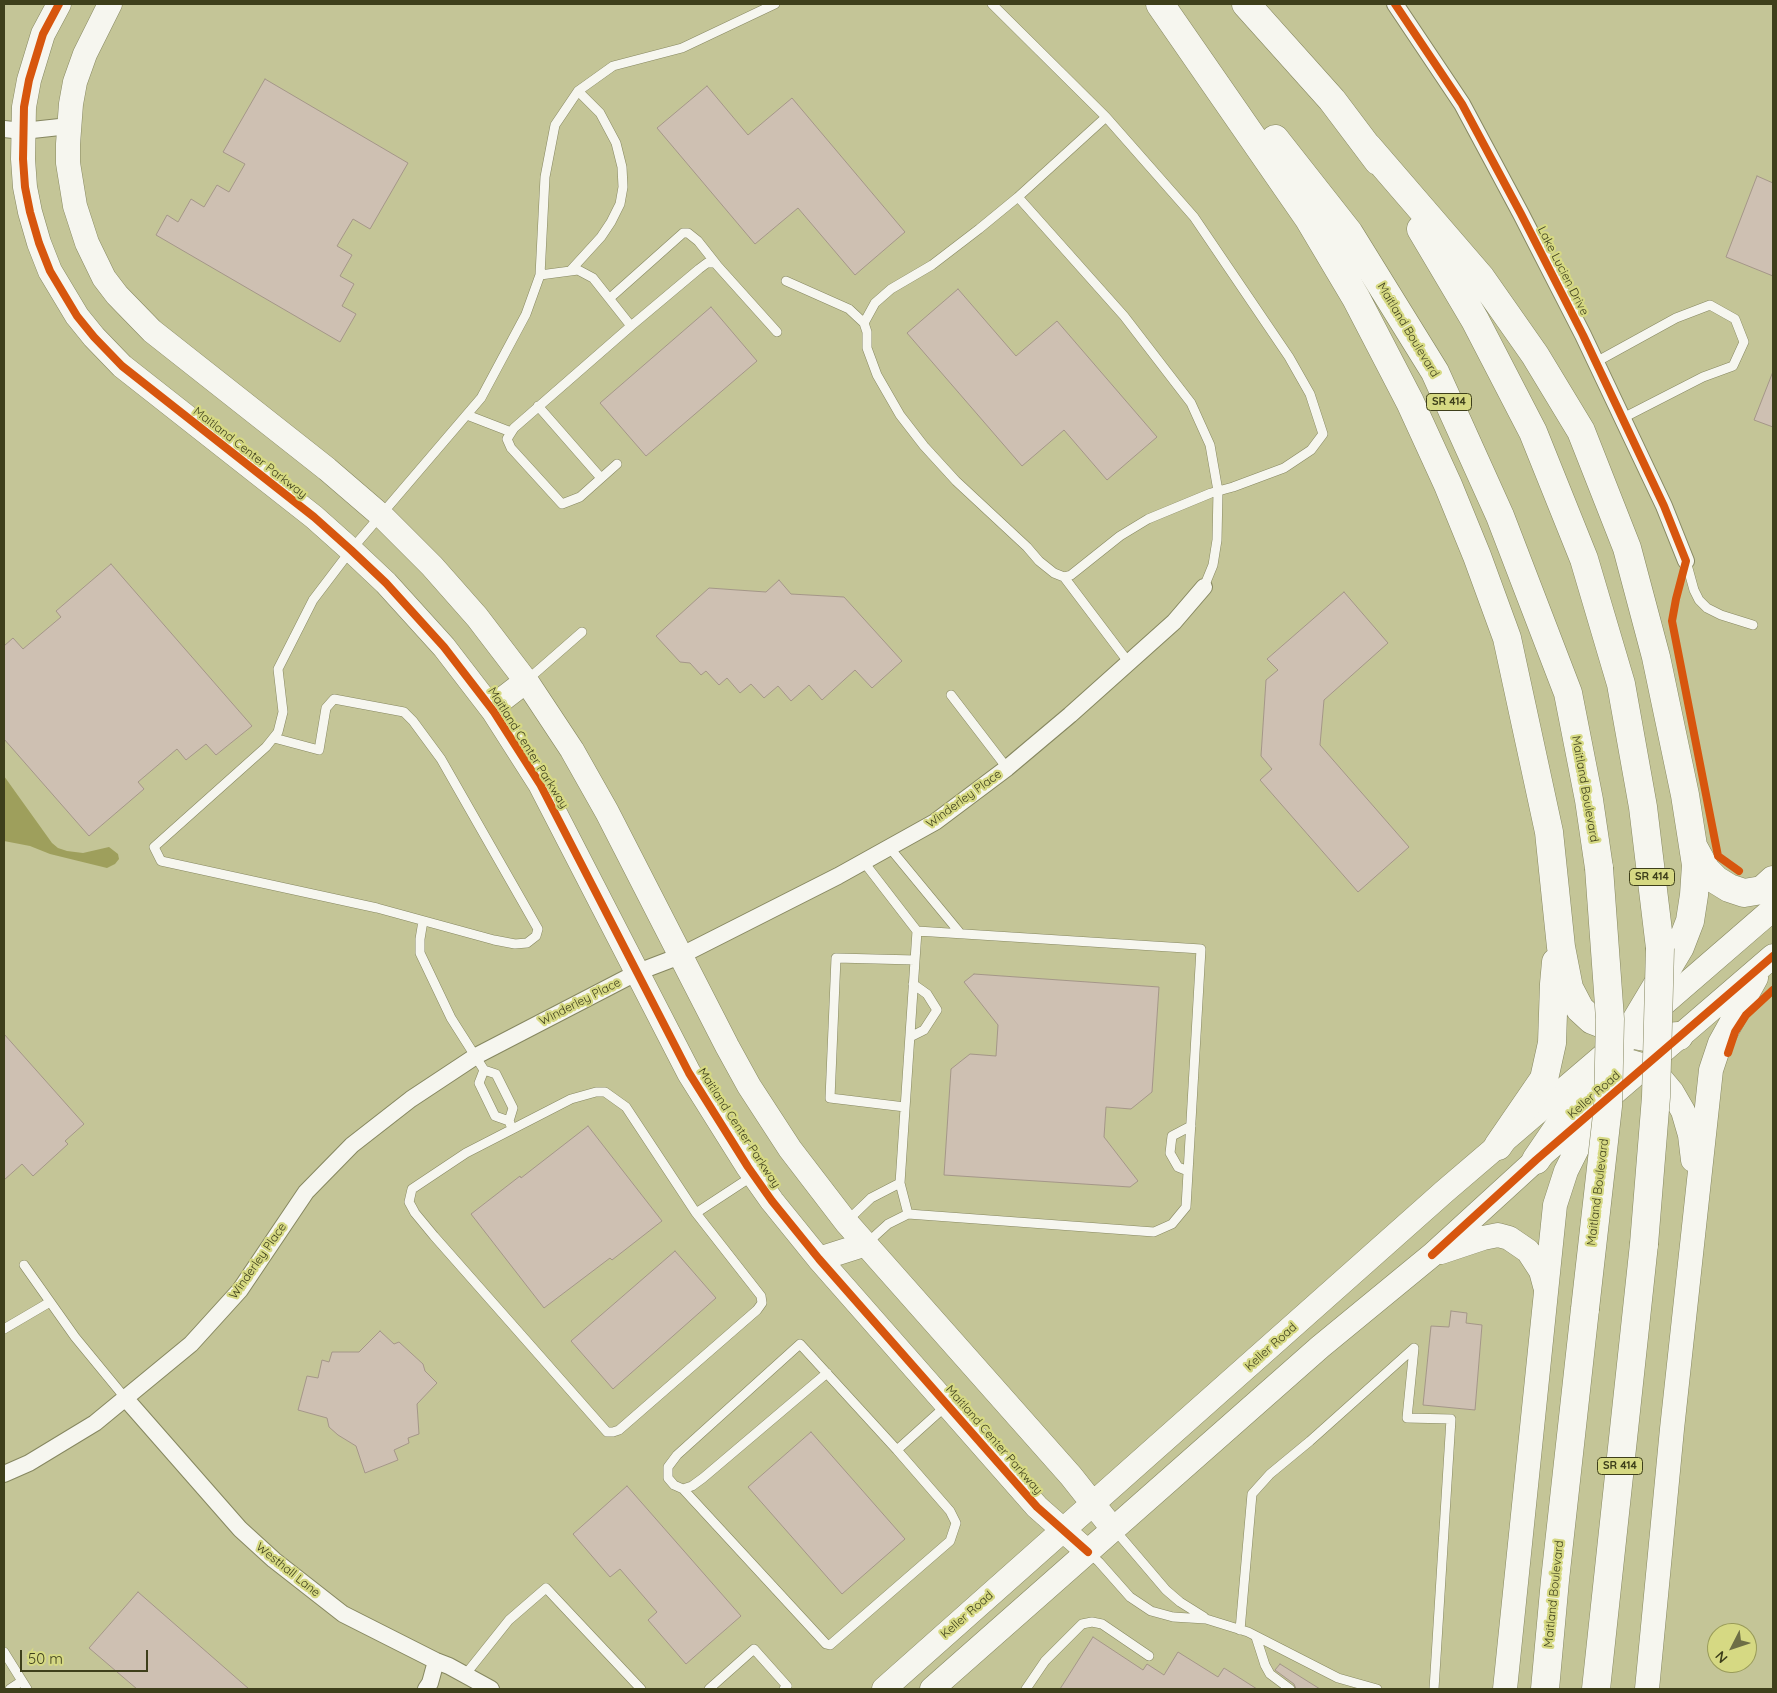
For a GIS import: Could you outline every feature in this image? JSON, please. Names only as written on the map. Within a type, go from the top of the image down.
[{"type":"highway","name":"Maitland Boulevard","points":[[1161,4],[1264,126],[1349,233],[1435,372],[1500,516],[1568,693],[1589,800],[1598,868],[1610,1019],[1608,1106],[1555,1580],[1546,1689]]},
{"type":"highway","points":[[1161,4],[1310,219],[1361,307],[1410,402],[1448,485],[1477,556],[1507,638],[1549,832],[1559,931],[1569,988],[1580,1009],[1592,1020],[1621,1055]]},
{"type":"highway","name":"SR 414","points":[[1246,4],[1332,100],[1368,146],[1432,245],[1475,320],[1533,432],[1584,559],[1621,684],[1643,807],[1660,948],[1656,1097],[1644,1244],[1596,1689]]},
{"type":"highway","points":[[1368,146],[1481,278],[1536,355],[1581,431],[1627,548],[1656,657],[1685,795],[1696,865],[1690,921],[1680,947],[1621,1055],[1568,1113],[1536,1160]]},
{"type":"highway","points":[[1693,846],[1711,875],[1729,888],[1744,893],[1762,890],[1773,880]]},
{"type":"highway","points":[[1498,1146],[1544,1079],[1552,1043],[1554,984],[1559,931]]},
{"type":"highway","points":[[1621,1055],[1652,1038],[1679,1036]]},
{"type":"highway","points":[[1535,1689],[1555,1580]]},
{"type":"street","name":"Maitland Center Parkway","points":[[59,4],[43,34],[31,72],[24,107],[13,130],[22,159],[25,187],[39,243],[50,271],[64,296],[94,337],[122,366],[314,517],[351,550],[417,616],[466,674],[491,708],[558,815],[694,1081],[754,1175],[819,1259],[1037,1507],[1088,1552]]},
{"type":"street","points":[[110,4],[85,54],[75,82],[69,126],[68,163],[76,206],[96,263],[117,295],[158,336],[327,469],[381,516],[455,590],[526,681],[550,715],[587,776],[727,1046],[764,1111],[790,1149],[846,1222],[1071,1476],[1113,1529]]},
{"type":"street","name":"Lake Lucien Drive","points":[[1395,4],[1462,104],[1521,214],[1596,362],[1664,506],[1686,561]]},
{"type":"street","points":[[13,130],[69,126]]},
{"type":"street","name":"Winderley Place","points":[[4,1474],[29,1463],[95,1424],[191,1344],[240,1290],[306,1192],[352,1145],[411,1099],[480,1063],[638,972],[680,956],[838,876],[935,822],[1007,768],[1129,663],[1174,622],[1204,587]]},
{"type":"street","points":[[491,708],[526,681]]},
{"type":"street","name":"Keller Road","points":[[884,1689],[1498,1146],[1621,1055],[1655,1012],[1773,909]]},
{"type":"street","points":[[1679,1036],[1769,960]]},
{"type":"street","points":[[1647,1689],[1671,1439],[1711,1070],[1720,1043],[1769,960]]},
{"type":"street","points":[[1621,1055],[1652,1068],[1672,1092],[1683,1111],[1690,1134],[1695,1218]]},
{"type":"street","name":"Keller Road","points":[[932,1689],[1320,1347],[1432,1255],[1536,1160],[1600,1105],[1621,1055]]},
{"type":"street","points":[[1505,1689],[1555,1206],[1566,1171],[1581,1138],[1600,1105]]},
{"type":"street","points":[[819,1259],[846,1222]]},
{"type":"street","points":[[1432,1255],[1483,1238],[1498,1236],[1509,1238],[1528,1250],[1541,1271],[1546,1294]]},
{"type":"street","points":[[819,1259],[866,1244]]},
{"type":"street","name":"Westhall Lane","points":[[126,1399],[240,1529],[274,1560],[343,1614],[491,1689]]},
{"type":"street","points":[[426,1689],[430,1683],[436,1661]]},
{"type":"lane","points":[[274,738],[319,750],[326,708],[334,699],[404,712],[413,721],[441,759],[538,929],[536,936],[527,943],[515,944],[377,908],[161,861],[154,847],[274,738],[278,732],[284,712],[278,669],[313,600],[351,550],[481,398],[526,314],[540,275],[545,177],[555,125],[578,91],[613,66],[682,48],[775,4]]},
{"type":"lane","points":[[992,4],[1106,117],[1194,217],[1269,326],[1310,394],[1323,434],[1311,450],[1284,468],[1233,487],[1210,492],[1148,519],[1120,536],[1071,575],[1064,578]]},
{"type":"lane","points":[[570,271],[601,237],[611,222],[620,204],[623,187],[622,167],[616,143],[600,113],[578,91]]},
{"type":"lane","points":[[864,323],[875,303],[891,289],[932,265],[979,229],[1018,197],[1106,117]]},
{"type":"lane","points":[[1018,197],[1124,316],[1191,403],[1210,445],[1218,491],[1217,540],[1213,565],[1204,587]]},
{"type":"lane","points":[[610,298],[682,232],[688,233],[698,241],[717,265],[778,332]]},
{"type":"lane","points":[[617,464],[580,498],[562,504],[511,448],[507,439],[511,432],[538,406],[699,268],[707,263],[715,263],[717,265]]},
{"type":"lane","points":[[540,275],[578,270],[593,278],[632,326]]},
{"type":"lane","points":[[786,281],[849,309],[864,323],[867,332],[867,348],[877,375],[900,415],[924,446],[956,481],[1027,547],[1039,561],[1064,578],[1129,663]]},
{"type":"lane","points":[[1596,362],[1676,318],[1710,305],[1734,319],[1744,342],[1733,366],[1703,377],[1622,418]]},
{"type":"lane","points":[[538,406],[601,478]]},
{"type":"lane","points":[[466,415],[511,432]]},
{"type":"lane","points":[[1686,561],[1694,590],[1699,600],[1707,608],[1721,615],[1753,625]]},
{"type":"lane","points":[[526,681],[582,632]]},
{"type":"lane","points":[[950,695],[1007,768]]},
{"type":"lane","points":[[889,847],[960,933]]},
{"type":"lane","points":[[863,861],[917,930],[900,1183],[908,1214]]},
{"type":"lane","points":[[423,920],[420,953],[451,1018],[480,1063],[496,1074],[513,1108],[510,1125]]},
{"type":"lane","points":[[866,1244],[888,1224],[908,1214],[1154,1232],[1172,1224],[1186,1207],[1202,949],[917,930]]},
{"type":"lane","points":[[905,1107],[830,1098],[836,958],[915,960]]},
{"type":"lane","points":[[910,1037],[924,1030],[937,1010],[927,994],[914,984]]},
{"type":"lane","points":[[480,1063],[479,1083],[495,1116],[510,1125]]},
{"type":"lane","points":[[596,1092],[605,1092],[626,1107],[696,1213],[762,1296],[762,1303],[757,1310],[619,1430],[607,1432],[414,1213],[409,1202],[412,1189],[510,1125],[571,1099],[596,1092]]},
{"type":"lane","points":[[1188,1171],[1178,1167],[1170,1153],[1172,1136],[1191,1126]]},
{"type":"lane","points":[[696,1213],[754,1175]]},
{"type":"lane","points":[[846,1222],[871,1198],[900,1183]]},
{"type":"lane","points":[[24,1265],[75,1338],[126,1399]]},
{"type":"lane","points":[[4,1329],[50,1302]]},
{"type":"lane","points":[[800,1344],[827,1373],[950,1511],[956,1523],[950,1541],[830,1645],[826,1644],[683,1489],[671,1482],[667,1472],[668,1467],[677,1455],[800,1344]]},
{"type":"lane","points":[[1240,1630],[1252,1494],[1270,1474],[1310,1441],[1414,1348],[1407,1418],[1451,1419],[1434,1689]]},
{"type":"lane","points":[[683,1489],[692,1486],[703,1478],[827,1373]]},
{"type":"lane","points":[[897,1450],[947,1404]]},
{"type":"lane","points":[[1113,1529],[1166,1590],[1206,1619]]},
{"type":"lane","points":[[1088,1552],[1130,1597],[1151,1611],[1173,1616],[1206,1619],[1240,1630],[1338,1678],[1377,1689]]},
{"type":"lane","points":[[465,1675],[509,1620],[546,1588],[641,1689]]},
{"type":"lane","points":[[1026,1689],[1045,1661],[1082,1624],[1092,1622],[1102,1624],[1150,1656]]},
{"type":"lane","points":[[1256,1637],[1263,1660],[1270,1674],[1290,1689]]},
{"type":"lane","points":[[709,1689],[754,1648],[788,1686],[784,1689]]},
{"type":"lane","points":[[4,1652],[24,1685],[10,1689]]},
{"type":"lane","points":[[1344,1689],[1351,1682]]},
{"type":"shaded area","points":[[4,776],[52,843],[58,848],[83,853],[109,847],[118,854],[119,859],[115,864],[107,868],[50,854],[30,846],[4,841]]},
{"type":"building","points":[[265,79],[408,163],[370,229],[353,219],[337,246],[352,255],[340,276],[354,284],[342,306],[356,314],[340,342],[156,235],[167,215],[178,222],[191,199],[204,207],[217,185],[229,192],[245,164],[223,152]]},
{"type":"building","points":[[707,86],[748,135],[792,98],[905,232],[855,275],[798,208],[755,244],[657,128]]},
{"type":"building","points":[[1757,176],[1773,183],[1773,276],[1726,257]]},
{"type":"building","points":[[958,289],[1016,356],[1057,321],[1157,437],[1107,480],[1064,430],[1022,466],[907,333]]},
{"type":"building","points":[[711,307],[757,361],[646,456],[600,403]]},
{"type":"building","points":[[1773,374],[1773,427],[1754,420]]},
{"type":"building","points":[[111,564],[252,726],[216,755],[206,744],[186,760],[177,749],[138,782],[144,789],[89,836],[4,739],[4,646],[13,638],[23,649],[61,617],[56,611]]},
{"type":"building","points":[[779,580],[791,594],[844,597],[902,661],[872,688],[855,670],[822,700],[809,685],[791,701],[778,686],[764,698],[751,684],[740,693],[727,678],[719,685],[706,671],[701,675],[690,663],[680,662],[656,636],[709,588],[766,592]]},
{"type":"building","points":[[1344,592],[1388,643],[1324,700],[1320,745],[1409,847],[1358,892],[1260,780],[1272,769],[1261,756],[1266,680],[1278,670],[1267,659]]},
{"type":"building","points":[[974,974],[1159,987],[1152,1092],[1131,1109],[1106,1107],[1104,1137],[1138,1181],[1130,1187],[944,1175],[951,1069],[970,1054],[996,1056],[998,1025],[964,982]]},
{"type":"building","points":[[4,1034],[84,1124],[65,1141],[68,1144],[33,1176],[22,1164],[4,1180]]},
{"type":"building","points":[[588,1126],[662,1221],[612,1260],[610,1258],[544,1308],[471,1214]]},
{"type":"building","points":[[675,1251],[716,1298],[613,1389],[571,1341]]},
{"type":"building","points":[[1451,1311],[1467,1313],[1466,1323],[1482,1325],[1475,1410],[1423,1405],[1431,1326],[1449,1327]]},
{"type":"building","points":[[380,1331],[394,1344],[399,1342],[423,1364],[425,1371],[437,1383],[417,1404],[419,1434],[408,1438],[409,1443],[394,1450],[398,1460],[365,1473],[356,1446],[329,1427],[327,1418],[298,1410],[307,1376],[318,1378],[322,1360],[329,1362],[332,1352],[359,1352]]},
{"type":"building","points":[[811,1432],[905,1539],[842,1594],[748,1487]]},
{"type":"building","points":[[627,1486],[741,1616],[686,1664],[648,1620],[657,1612],[620,1569],[610,1577],[573,1534]]},
{"type":"building","points":[[138,1592],[249,1689],[137,1689],[89,1648]]},
{"type":"building","points":[[1093,1637],[1143,1670],[1147,1664],[1164,1675],[1178,1652],[1218,1677],[1224,1668],[1257,1689],[1060,1689]]},
{"type":"building","points":[[1280,1664],[1320,1689],[1296,1689],[1294,1684],[1275,1670]]},
{"type":"cycle path","points":[[59,4],[43,34],[29,80],[24,107],[23,159],[25,187],[39,243],[50,271],[77,316],[122,366],[314,517],[351,550],[386,583],[444,647],[494,712],[540,784],[689,1073],[748,1167],[772,1201],[819,1259],[1037,1507],[1088,1552]]},
{"type":"cycle path","points":[[1395,4],[1462,104],[1521,214],[1583,335],[1664,506],[1686,561],[1672,621],[1718,856],[1739,871]]},
{"type":"cycle path","points":[[1432,1255],[1536,1160],[1773,956]]},
{"type":"cycle path","points":[[1728,1053],[1735,1032],[1746,1015],[1773,990]]}]
